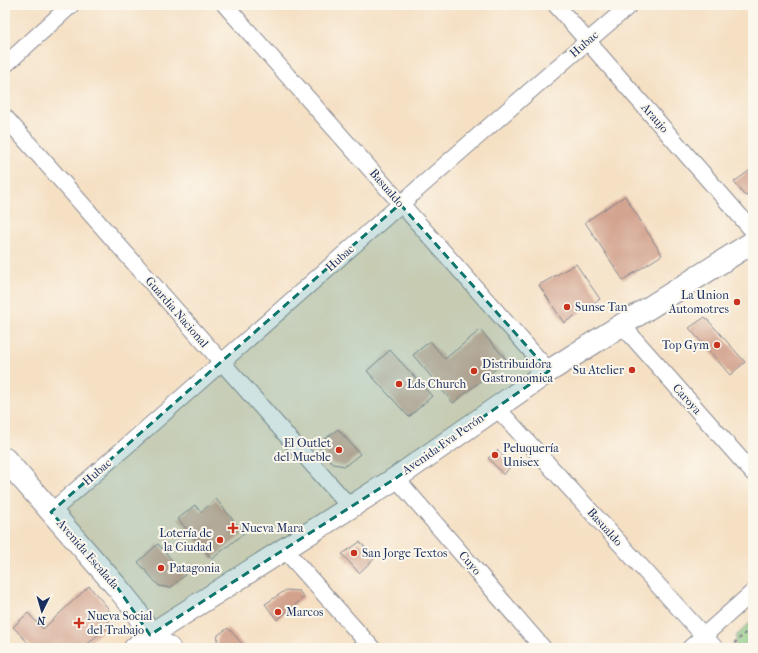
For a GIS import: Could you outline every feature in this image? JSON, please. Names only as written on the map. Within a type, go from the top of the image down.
[{"type":"main road","name":"Avenida Eva Perón","points":[[145,644],[284,549],[396,478],[549,371],[753,242]]},
{"type":"main road","name":"Avenida Escalada","points":[[5,459],[117,586],[134,608],[145,644]]},
{"type":"street","points":[[5,65],[71,5]]},
{"type":"street","name":"Basualdo","points":[[225,5],[549,371]]},
{"type":"street","name":"Araujo","points":[[556,5],[753,231]]},
{"type":"street","name":"Hubac","points":[[51,512],[222,364],[400,204],[630,5]]},
{"type":"street","name":"Guardia Nacional","points":[[5,117],[350,507]]},
{"type":"street","name":"Caroya","points":[[622,325],[753,473]]},
{"type":"street","name":"Basualdo","points":[[496,407],[715,648]]},
{"type":"street","name":"Cuyo","points":[[396,478],[543,648]]},
{"type":"street","points":[[284,549],[372,648]]},
{"type":"street","points":[[690,648],[753,592]]},
{"type":"street","name":"Avenida Escalada","points":[[145,644],[170,648]]},
{"type":"path","points":[[729,648],[753,626]]},
{"type":"highlighted area","points":[[400,204],[549,371],[396,478],[150,635],[117,587],[51,512]]},
{"type":"green space","points":[[753,620],[753,648],[735,648],[736,636]]},
{"type":"building","points":[[753,168],[753,195],[751,197],[744,195],[734,182]]},
{"type":"building","points":[[625,196],[662,255],[623,280],[585,222]]},
{"type":"building","points":[[576,264],[600,299],[564,323],[539,285]]},
{"type":"building","name":"Top Gym","points":[[705,317],[745,362],[730,375],[689,328]]},
{"type":"building","points":[[480,330],[507,360],[453,403],[413,355],[430,341],[445,359]]},
{"type":"building","name":"Lds Church","points":[[390,350],[432,396],[409,417],[367,371]]},
{"type":"building","name":"El Outlet del Mueble","points":[[338,429],[360,454],[345,466],[333,464],[317,445]]},
{"type":"building","points":[[498,450],[511,465],[504,475],[488,458]]},
{"type":"building","points":[[216,499],[244,533],[212,559],[178,519],[195,505],[201,512]]},
{"type":"building","points":[[360,542],[375,558],[359,573],[342,554]]},
{"type":"building","name":"Patagonia","points":[[158,544],[185,575],[170,588],[159,586],[138,562]]},
{"type":"building","points":[[89,586],[108,608],[108,626],[83,648],[33,648],[13,627],[28,613],[43,629]]},
{"type":"building","name":"Marcos","points":[[286,590],[299,591],[304,597],[277,620],[265,604]]},
{"type":"building","points":[[228,628],[246,648],[216,648],[218,635]]},
{"type":"place","name":"La Union Automotres","points":[[737,302]]},
{"type":"place","name":"Sunse Tan","points":[[567,307]]},
{"type":"place","name":"Top Gym","points":[[717,345]]},
{"type":"place","name":"Su Atelier","points":[[632,370]]},
{"type":"place","name":"Distribuidora Gastronomica","points":[[474,371]]},
{"type":"place","name":"Lds Church","points":[[399,384]]},
{"type":"place","name":"El Outlet del Mueble","points":[[339,450]]},
{"type":"place","name":"Peluquería Unisex","points":[[495,455]]},
{"type":"place","name":"Nueva Mara","points":[[233,528]]},
{"type":"place","name":"Lotería de la Ciudad","points":[[220,540]]},
{"type":"place","name":"San Jorge Textos","points":[[354,553]]},
{"type":"place","name":"Patagonia","points":[[161,568]]},
{"type":"place","name":"Marcos","points":[[278,612]]},
{"type":"place","name":"Nueva Social del Trabajo","points":[[79,623]]}]
